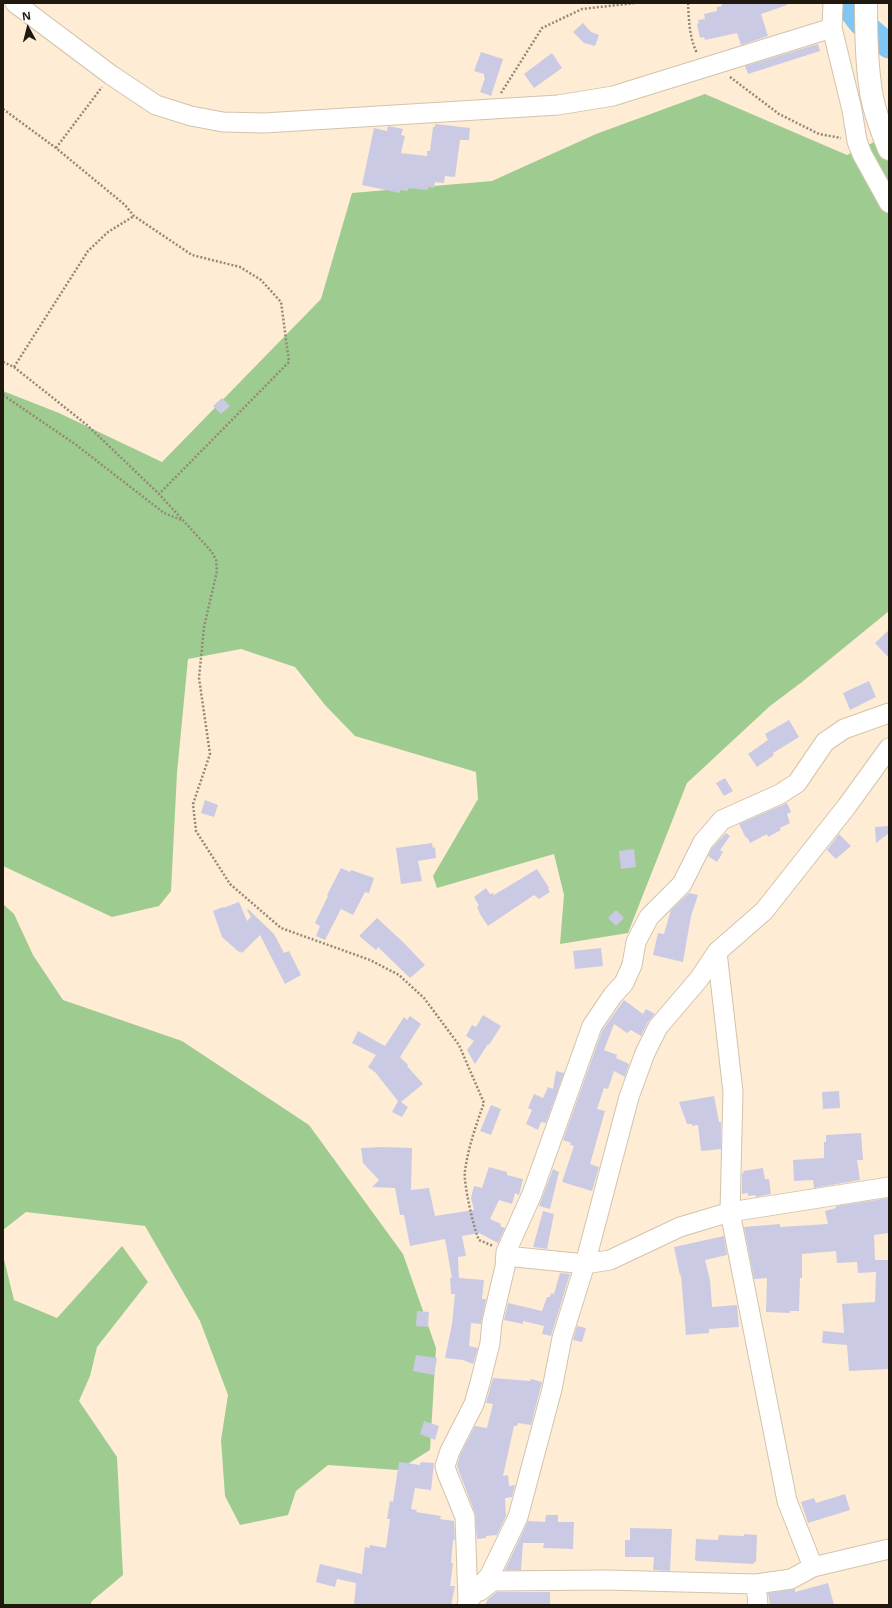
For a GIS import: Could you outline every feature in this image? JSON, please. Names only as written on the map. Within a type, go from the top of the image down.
[{"type":"main road","points":[[866,3],[866,36],[870,85],[889,149]]},
{"type":"street","points":[[15,3],[111,76],[156,105],[191,116],[223,122],[264,123],[495,110],[558,105],[613,96],[714,66],[833,17],[857,141],[862,154],[889,203]]},
{"type":"street","points":[[852,110],[876,108]]},
{"type":"street","points":[[467,1603],[465,1517],[446,1474],[445,1466],[450,1450],[474,1404],[490,1343],[492,1322],[505,1267],[506,1254],[532,1194],[592,1026],[613,995],[624,983],[632,965],[636,942],[648,917],[682,884],[703,842],[722,820],[780,794],[797,783],[825,742],[844,729],[889,713]]},
{"type":"street","points":[[467,1603],[490,1575],[518,1517],[552,1389],[562,1338],[585,1264],[628,1096],[645,1052],[658,1027],[699,979],[717,952],[764,911],[847,806],[889,748]]},
{"type":"street","points":[[717,952],[733,1092],[730,1212],[787,1501],[813,1567]]},
{"type":"street","points":[[506,1254],[585,1264],[610,1260],[680,1227],[730,1212],[889,1187]]},
{"type":"street","points":[[467,1603],[489,1583],[493,1582],[607,1580],[756,1584],[791,1579],[813,1567],[889,1549]]},
{"type":"street","points":[[756,1584],[758,1605]]},
{"type":"path","points":[[495,110],[501,93],[542,28],[582,9],[635,3]]},
{"type":"path","points":[[688,3],[692,44],[700,57],[786,117],[819,134],[857,141]]},
{"type":"path","points":[[56,148],[111,76]]},
{"type":"path","points":[[3,109],[56,148],[125,205],[134,216],[192,255],[240,267],[261,280],[281,302],[289,362],[159,494]]},
{"type":"path","points":[[14,367],[88,251],[108,232],[134,216]]},
{"type":"path","points":[[3,362],[14,367],[87,425],[159,494],[181,520],[191,528],[212,552],[216,560],[218,572],[204,628],[199,678],[210,754],[193,804],[196,831],[230,884],[281,928],[370,960],[399,975],[424,998],[459,1045],[484,1103],[476,1125],[464,1173],[475,1231],[479,1240],[506,1254]]},
{"type":"path","points":[[3,395],[75,444],[164,513],[181,520]]},
{"type":"green space","points":[[705,94],[847,155],[889,135],[889,611],[802,682],[770,706],[687,783],[628,933],[560,944],[564,895],[554,854],[437,888],[433,876],[478,799],[476,772],[355,736],[325,705],[295,667],[241,649],[188,659],[177,773],[171,891],[159,906],[112,917],[3,866],[3,391],[59,413],[162,462],[321,299],[352,193],[492,181],[596,134]]},
{"type":"green space","points":[[3,904],[14,914],[33,955],[63,1000],[182,1041],[309,1125],[403,1254],[436,1348],[430,1450],[398,1470],[328,1465],[296,1491],[288,1515],[240,1525],[225,1496],[221,1440],[228,1395],[200,1321],[145,1226],[26,1212],[3,1230]]},
{"type":"green space","points":[[122,1246],[148,1282],[97,1347],[90,1376],[79,1401],[117,1457],[123,1575],[92,1601],[90,1605],[3,1605],[3,1255],[14,1300],[57,1318]]},
{"type":"building","points":[[721,3],[787,3],[787,5],[761,14],[768,36],[741,45],[737,33],[705,40],[704,37],[700,38],[697,24],[699,23],[698,20],[705,19],[704,14],[717,11],[717,7],[722,6]]},
{"type":"building","points":[[583,23],[591,32],[599,35],[595,46],[584,43],[573,32]]},
{"type":"building","points":[[818,44],[820,51],[748,74],[745,66]]},
{"type":"building","points":[[481,52],[503,59],[491,96],[480,92],[485,78],[484,74],[474,71]]},
{"type":"building","points":[[552,53],[562,68],[534,88],[524,74]]},
{"type":"building","points":[[435,124],[470,128],[469,140],[460,140],[455,177],[445,176],[444,183],[435,182],[434,188],[428,187],[428,190],[408,188],[408,191],[400,190],[400,193],[362,185],[374,128],[387,131],[388,126],[403,129],[401,135],[405,136],[401,153],[427,156],[427,151],[430,151],[433,127],[435,127]]},
{"type":"building","points":[[222,398],[230,406],[221,414],[213,406]]},
{"type":"building","points":[[889,630],[889,658],[875,643]]},
{"type":"building","points":[[869,681],[876,697],[850,710],[843,693]]},
{"type":"building","points":[[789,720],[799,737],[773,753],[774,755],[757,767],[748,754],[768,740],[765,734]]},
{"type":"building","points":[[725,778],[733,791],[724,796],[716,783]]},
{"type":"building","points":[[205,800],[218,805],[214,817],[201,813]]},
{"type":"building","points":[[787,803],[791,812],[787,814],[790,823],[768,837],[767,834],[750,843],[739,824]]},
{"type":"building","points":[[889,826],[889,833],[876,843],[875,827]]},
{"type":"building","points":[[726,833],[730,836],[720,850],[723,852],[717,862],[708,856],[712,848]]},
{"type":"building","points":[[839,834],[851,846],[836,859],[827,850]]},
{"type":"building","points":[[432,843],[433,848],[435,847],[436,858],[418,861],[422,881],[401,884],[396,848]]},
{"type":"building","points":[[634,849],[636,867],[621,869],[619,851]]},
{"type":"building","points":[[341,868],[350,872],[351,870],[374,878],[369,893],[365,892],[353,915],[341,909],[325,940],[316,936],[320,926],[315,923]]},
{"type":"building","points":[[537,869],[550,892],[539,899],[534,895],[488,926],[480,914],[477,907],[479,906],[474,897],[486,888],[490,894],[493,893],[494,895]]},
{"type":"building","points":[[689,893],[698,895],[691,916],[683,962],[653,955],[658,933],[664,934],[671,910]]},
{"type":"building","points":[[239,902],[247,921],[251,917],[247,910],[248,909],[274,934],[284,953],[289,951],[301,975],[285,984],[260,935],[242,953],[222,937],[213,911]]},
{"type":"building","points":[[616,910],[624,918],[616,926],[608,918]]},
{"type":"building","points":[[377,918],[425,965],[410,978],[378,947],[376,950],[359,936]]},
{"type":"building","points":[[601,948],[603,966],[575,969],[573,951]]},
{"type":"building","points":[[624,1000],[643,1014],[646,1009],[655,1014],[648,1022],[641,1036],[631,1030],[627,1033],[614,1024],[604,1050],[617,1055],[616,1058],[629,1064],[625,1077],[614,1071],[608,1089],[604,1088],[597,1109],[605,1111],[590,1164],[599,1167],[592,1191],[562,1182],[574,1146],[563,1140],[602,1031]]},
{"type":"building","points":[[483,1015],[501,1026],[475,1064],[467,1050],[474,1041],[466,1036],[472,1025],[476,1027]]},
{"type":"building","points":[[410,1016],[421,1024],[400,1057],[423,1084],[401,1102],[408,1107],[402,1117],[392,1112],[398,1101],[375,1072],[368,1067],[376,1055],[352,1043],[358,1031],[385,1046],[404,1017],[407,1020]]},
{"type":"building","points":[[556,1071],[564,1073],[546,1123],[541,1122],[538,1130],[526,1124],[532,1110],[528,1108],[534,1094],[543,1098],[548,1087],[553,1089]]},
{"type":"building","points":[[839,1091],[840,1108],[823,1109],[822,1092]]},
{"type":"building","points":[[714,1096],[719,1122],[721,1122],[721,1149],[701,1151],[698,1125],[692,1126],[692,1124],[687,1124],[679,1102]]},
{"type":"building","points":[[491,1105],[501,1109],[491,1135],[480,1131]]},
{"type":"building","points":[[861,1133],[863,1160],[857,1160],[860,1180],[814,1188],[813,1180],[794,1181],[793,1160],[824,1158],[824,1142],[826,1142],[826,1135]]},
{"type":"building","points":[[361,1148],[412,1148],[411,1190],[429,1188],[435,1216],[474,1210],[471,1198],[474,1186],[482,1188],[489,1167],[507,1172],[507,1175],[523,1179],[519,1195],[515,1193],[512,1204],[499,1200],[490,1219],[501,1224],[500,1226],[505,1228],[498,1243],[479,1233],[462,1236],[466,1256],[458,1257],[459,1278],[484,1280],[482,1299],[486,1299],[481,1324],[471,1323],[469,1346],[478,1348],[473,1364],[463,1360],[445,1358],[452,1324],[455,1294],[451,1294],[450,1278],[452,1278],[445,1239],[410,1246],[404,1215],[400,1215],[395,1188],[372,1187],[379,1180],[363,1163]]},
{"type":"building","points":[[763,1168],[765,1179],[769,1179],[771,1194],[756,1197],[755,1195],[748,1196],[748,1193],[742,1194],[743,1171]]},
{"type":"building","points":[[553,1169],[559,1172],[550,1209],[539,1206]]},
{"type":"building","points":[[889,1198],[889,1233],[874,1235],[875,1260],[889,1260],[889,1369],[849,1371],[847,1345],[822,1343],[823,1331],[844,1333],[842,1304],[875,1302],[876,1272],[858,1273],[857,1262],[837,1263],[836,1251],[802,1254],[802,1278],[800,1278],[799,1311],[790,1311],[790,1313],[766,1312],[767,1278],[754,1279],[744,1227],[780,1224],[780,1227],[828,1224],[825,1211],[836,1208],[836,1206]]},
{"type":"building","points":[[543,1211],[554,1214],[547,1249],[533,1247]]},
{"type":"building","points":[[724,1236],[727,1255],[705,1260],[710,1280],[712,1307],[737,1305],[739,1327],[709,1329],[709,1333],[686,1335],[681,1275],[680,1276],[674,1247]]},
{"type":"building","points":[[560,1273],[570,1274],[551,1336],[542,1334],[544,1326],[523,1321],[523,1324],[504,1320],[508,1303],[542,1311],[547,1297],[550,1297],[551,1293],[554,1294]]},
{"type":"building","points":[[417,1311],[429,1312],[428,1327],[416,1326]]},
{"type":"building","points":[[577,1326],[586,1328],[582,1342],[573,1340]]},
{"type":"building","points":[[416,1355],[437,1358],[434,1375],[413,1371]]},
{"type":"building","points":[[493,1378],[530,1381],[531,1379],[542,1382],[531,1425],[518,1423],[517,1426],[514,1426],[503,1476],[508,1475],[509,1486],[515,1485],[512,1497],[505,1498],[506,1516],[497,1535],[477,1539],[475,1513],[457,1466],[460,1455],[475,1426],[487,1428],[493,1404],[486,1403]]},
{"type":"building","points":[[424,1421],[439,1426],[435,1440],[420,1434]]},
{"type":"building","points":[[399,1462],[420,1465],[421,1462],[434,1463],[431,1490],[415,1488],[411,1509],[417,1510],[416,1512],[441,1516],[440,1519],[454,1521],[455,1540],[453,1540],[451,1563],[453,1563],[450,1586],[455,1586],[451,1605],[354,1605],[356,1583],[337,1579],[335,1587],[316,1582],[320,1564],[362,1574],[365,1547],[369,1548],[370,1545],[386,1548],[390,1519],[387,1519],[390,1501],[393,1502]]},
{"type":"building","points":[[845,1494],[850,1510],[808,1523],[801,1502],[814,1498],[816,1503]]},
{"type":"building","points":[[546,1515],[558,1515],[558,1522],[574,1522],[573,1549],[543,1548],[544,1543],[523,1543],[521,1570],[505,1570],[528,1521],[545,1522]]},
{"type":"building","points":[[630,1528],[672,1529],[670,1571],[653,1570],[654,1557],[625,1557],[625,1540],[630,1540]]},
{"type":"building","points":[[744,1534],[757,1535],[756,1562],[754,1562],[754,1564],[695,1560],[696,1539],[718,1540],[719,1535],[744,1536]]},
{"type":"building","points":[[828,1583],[834,1605],[770,1605],[768,1593],[795,1589],[795,1592]]},
{"type":"building","points":[[497,1592],[550,1592],[550,1605],[485,1605],[488,1599]]},
{"type":"waterway","points":[[843,3],[850,9],[860,22],[889,46]]}]
